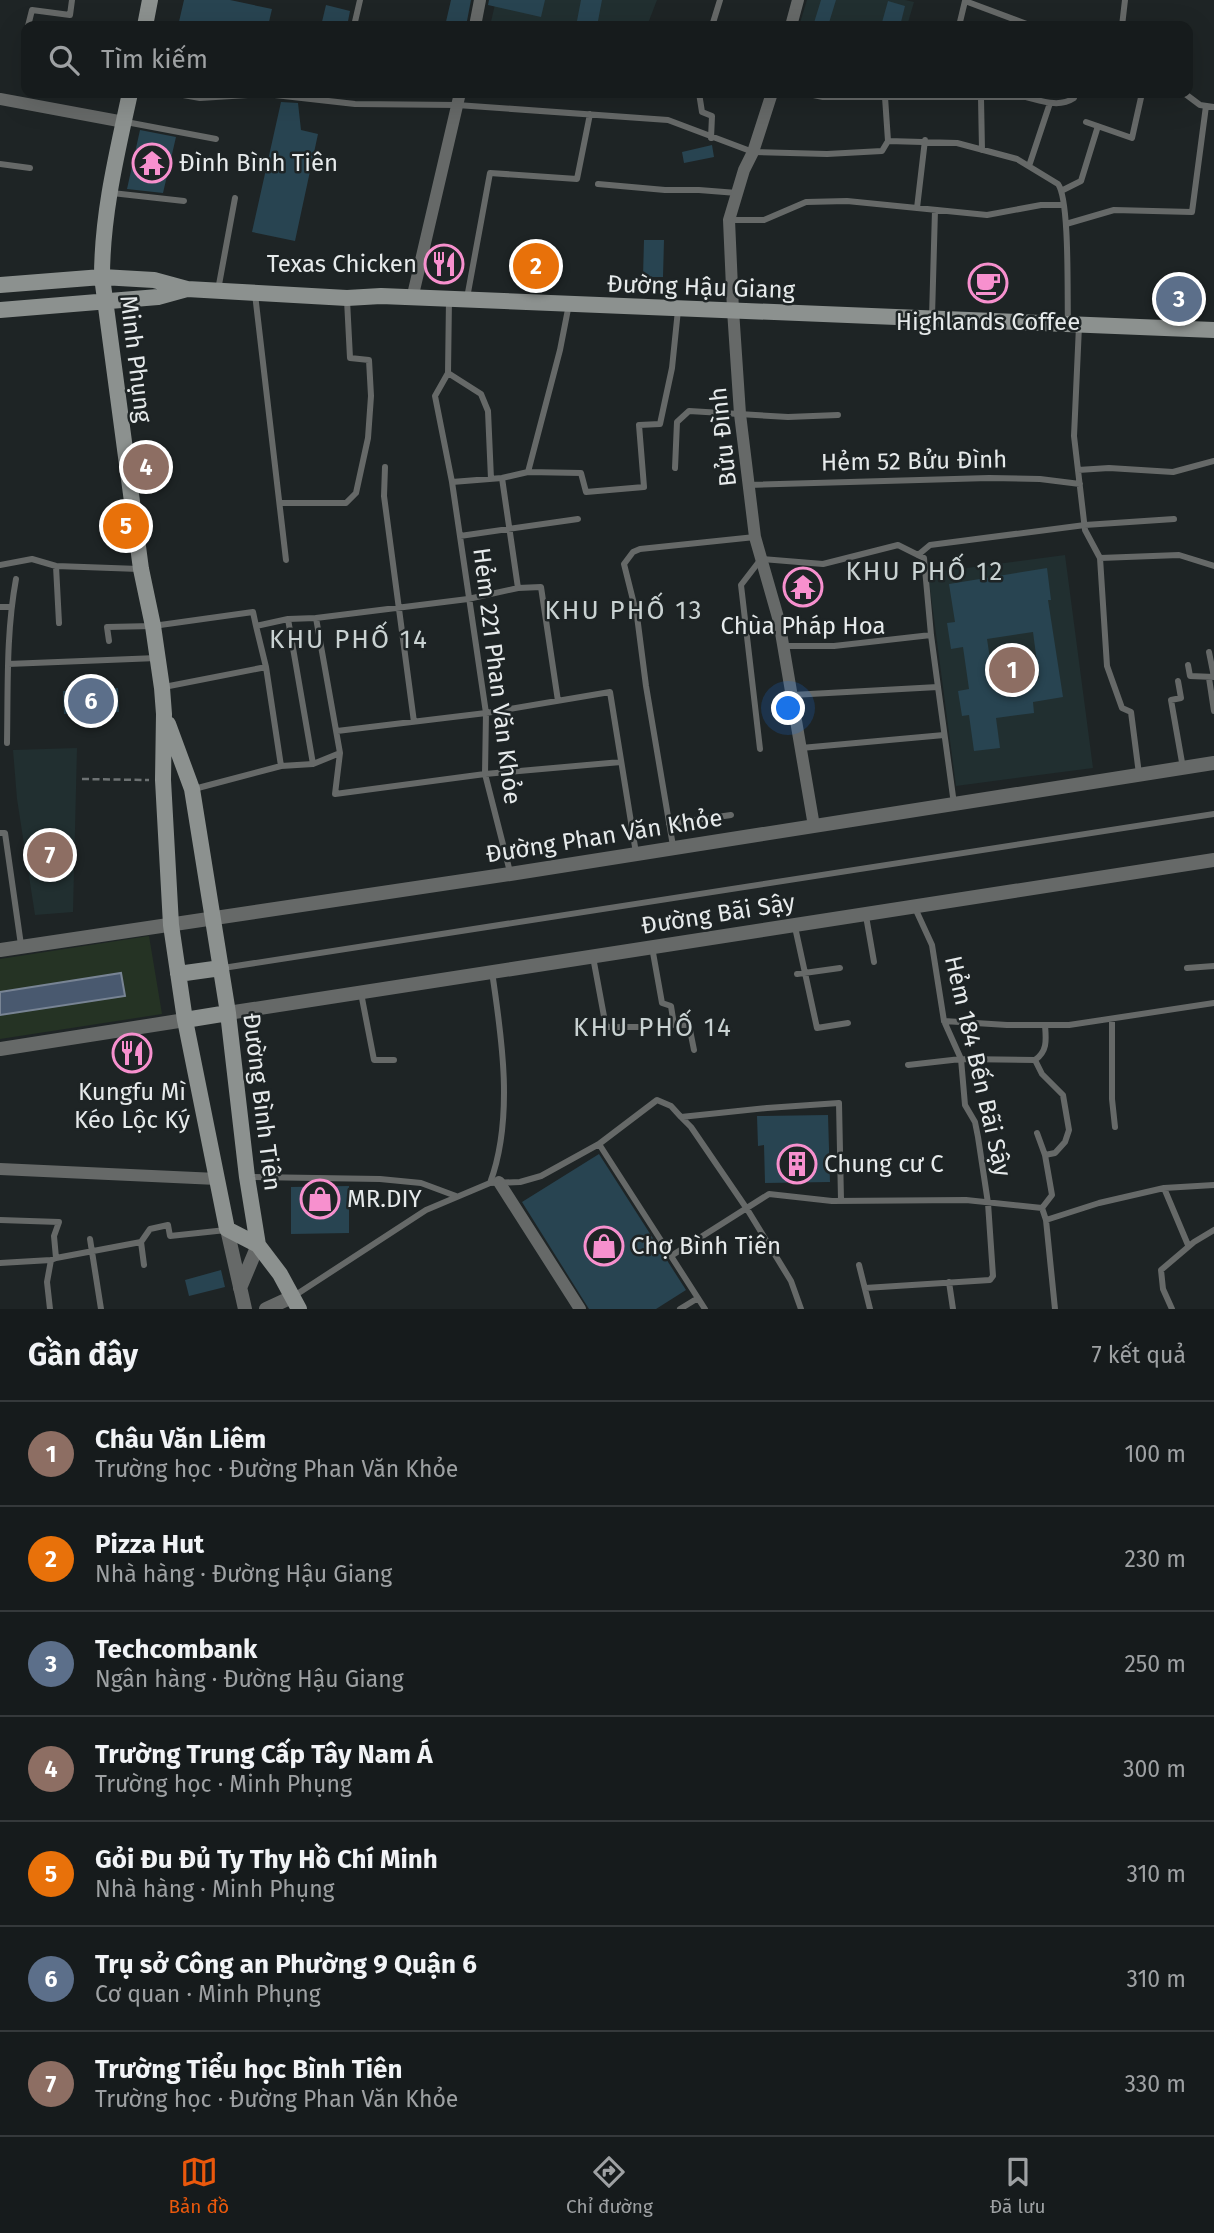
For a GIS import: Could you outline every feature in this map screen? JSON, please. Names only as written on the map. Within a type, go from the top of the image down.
[{"type":"main road","points":[[146,21],[150,0]]},
{"type":"main road","name":"Minh Phụng","points":[[129,98],[110,192],[102,245],[102,276],[141,569],[162,688],[163,780],[171,925]]},
{"type":"main road","name":"Đường Hậu Giang","points":[[0,285],[102,276],[155,280],[187,289],[347,298],[381,296],[1214,330]]},
{"type":"main road","name":"Đường Hậu Giang","points":[[0,310],[158,297],[187,289]]},
{"type":"main road","name":"Minh Phụng","points":[[164,714],[192,789],[213,919]]},
{"type":"main road","name":"Đường Bình Tiên","points":[[213,919],[258,1245]]},
{"type":"main road","points":[[171,925],[184,1020],[228,1229],[258,1245],[280,1274],[296,1303]]},
{"type":"main road","points":[[178,974],[221,968]]},
{"type":"main road","points":[[184,1020],[228,1013]]},
{"type":"street","points":[[476,21],[480,0]]},
{"type":"street","points":[[792,21],[798,0]]},
{"type":"street","name":"Bửu Đình","points":[[770,98],[729,220],[733,310],[740,414],[755,537],[779,621],[814,826]]},
{"type":"street","points":[[0,99],[124,122]]},
{"type":"street","points":[[412,299],[459,99]]},
{"type":"street","name":"Đường Phan Văn Khỏe","points":[[0,950],[510,874],[1214,763]]},
{"type":"street","name":"Đường Bãi Sậy","points":[[228,1013],[1214,860]]},
{"type":"street","points":[[0,1049],[184,1020]]},
{"type":"street","points":[[0,1169],[217,1179]]},
{"type":"street","points":[[494,1183],[580,1309]]},
{"type":"street","points":[[228,1229],[245,1309]]},
{"type":"street","points":[[240,1288],[258,1245]]},
{"type":"street","points":[[266,1309],[296,1303]]},
{"type":"lane","points":[[29,21],[33,0]]},
{"type":"lane","points":[[32,10],[70,15],[72,0]]},
{"type":"lane","points":[[355,21],[360,0]]},
{"type":"lane","points":[[714,21],[720,0]]},
{"type":"lane","points":[[960,21],[964,0],[1019,21]]},
{"type":"lane","points":[[1123,21],[1125,0]]},
{"type":"lane","points":[[302,98],[355,104],[459,99],[667,120],[753,152],[827,154],[881,151],[888,141],[885,98]]},
{"type":"lane","points":[[338,102],[339,98]]},
{"type":"lane","points":[[700,98],[702,111],[712,116],[711,138]]},
{"type":"lane","points":[[903,98],[926,98]]},
{"type":"lane","points":[[981,98],[982,150]]},
{"type":"lane","points":[[1030,98],[1050,103],[1066,103],[1074,98]]},
{"type":"lane","points":[[1086,122],[1132,138],[1141,98]]},
{"type":"lane","points":[[1066,224],[1114,210],[1192,212],[1210,106],[1191,98]]},
{"type":"lane","points":[[1029,166],[1050,103]]},
{"type":"lane","points":[[467,300],[490,173],[577,179],[590,114]]},
{"type":"lane","points":[[124,122],[216,139]]},
{"type":"lane","points":[[1062,190],[1082,181],[1098,126]]},
{"type":"lane","points":[[888,141],[957,143],[1017,159],[1058,184],[1062,190],[1073,324],[1074,436],[1085,525],[1100,558],[1107,666],[1122,708],[1131,712],[1139,775]]},
{"type":"lane","points":[[916,208],[925,141]]},
{"type":"lane","points":[[0,164],[30,168]]},
{"type":"lane","points":[[597,184],[737,193]]},
{"type":"lane","points":[[110,192],[184,201]]},
{"type":"lane","points":[[218,290],[235,198]]},
{"type":"lane","points":[[729,220],[764,220],[806,202],[846,201],[987,215],[1041,205],[1063,205]]},
{"type":"lane","points":[[932,318],[935,210]]},
{"type":"lane","points":[[255,291],[286,560]]},
{"type":"lane","points":[[281,503],[346,503],[356,493],[369,438],[371,396],[369,360],[350,358],[347,298]]},
{"type":"lane","name":"Hẻm 221 Phan Văn Khỏe","points":[[449,299],[448,373],[435,396],[452,482],[486,713],[485,774],[510,874]]},
{"type":"lane","points":[[528,472],[560,350],[569,304]]},
{"type":"lane","points":[[452,482],[502,478],[528,472],[582,473],[586,492],[644,487],[639,425],[660,424],[673,368],[678,308]]},
{"type":"lane","points":[[448,373],[481,394],[488,411],[492,479]]},
{"type":"lane","points":[[675,468],[677,422],[689,411],[788,417],[838,415]]},
{"type":"lane","points":[[1078,470],[1109,468],[1173,472],[1214,461]]},
{"type":"lane","points":[[386,467],[384,496],[414,722]]},
{"type":"lane","points":[[502,478],[518,588]]},
{"type":"lane","name":"Hẻm 52 Bửu Đình","points":[[749,485],[989,478],[1040,479],[1080,484]]},
{"type":"lane","points":[[460,536],[578,519]]},
{"type":"lane","points":[[918,555],[930,545],[1085,525],[1174,519]]},
{"type":"lane","points":[[673,848],[637,616],[624,564],[633,552],[640,549],[755,537]]},
{"type":"lane","points":[[761,749],[741,585],[761,559],[823,564],[898,545],[924,558],[931,635],[954,804]]},
{"type":"lane","points":[[1100,558],[1179,555],[1214,566]]},
{"type":"lane","points":[[0,565],[32,559],[56,566],[141,569]]},
{"type":"lane","points":[[56,566],[59,623]]},
{"type":"lane","points":[[6,743],[4,684],[16,579]]},
{"type":"lane","points":[[256,626],[468,599],[518,588],[541,587],[558,701]]},
{"type":"lane","points":[[0,607],[11,607]]},
{"type":"lane","points":[[109,641],[107,627],[153,626],[253,612],[266,667],[281,766]]},
{"type":"lane","points":[[316,618],[340,753],[335,794],[485,774],[621,762]]},
{"type":"lane","points":[[288,620],[313,764]]},
{"type":"lane","points":[[784,646],[834,646],[931,635]]},
{"type":"lane","points":[[1188,665],[1190,676],[1214,677],[1209,652]]},
{"type":"lane","points":[[8,664],[157,658]]},
{"type":"lane","points":[[162,688],[266,667]]},
{"type":"lane","points":[[1209,677],[1214,711]]},
{"type":"lane","points":[[1178,681],[1181,698],[1171,700],[1183,768]]},
{"type":"lane","points":[[792,695],[938,687]]},
{"type":"lane","points":[[337,731],[486,713],[610,692],[636,854]]},
{"type":"lane","points":[[801,748],[944,735]]},
{"type":"lane","points":[[192,789],[281,766],[313,764],[340,753]]},
{"type":"lane","points":[[221,968],[1214,814]]},
{"type":"lane","points":[[669,824],[731,815]]},
{"type":"lane","points":[[0,833],[5,833],[21,947]]},
{"type":"lane","name":"Hẻm 184 Bến Bãi Sậy","points":[[914,906],[932,945],[944,1021],[961,1059],[965,1105],[975,1122],[988,1203],[992,1279],[949,1282]]},
{"type":"lane","points":[[865,914],[874,962]]},
{"type":"lane","points":[[794,925],[800,973],[817,1028],[848,1023]]},
{"type":"lane","points":[[652,947],[662,1003],[671,1006],[674,1025],[689,1025],[694,1050]]},
{"type":"lane","points":[[593,957],[606,1027],[638,1027]]},
{"type":"lane","points":[[1186,968],[1214,965]]},
{"type":"lane","points":[[800,973],[840,968]]},
{"type":"lane","points":[[492,972],[500,1027],[504,1090],[494,1183]]},
{"type":"lane","points":[[361,993],[374,1060],[394,1060]]},
{"type":"lane","points":[[944,1021],[1045,1025],[1112,1020],[1214,1003]]},
{"type":"lane","points":[[1112,1020],[1112,1099],[1115,1127]]},
{"type":"lane","points":[[908,1065],[961,1059],[1035,1060],[1046,1046],[1045,1025]]},
{"type":"lane","points":[[1035,1060],[1042,1074],[1063,1095],[1069,1130],[1065,1142],[1055,1153],[1045,1156]]},
{"type":"lane","points":[[296,1303],[426,1210],[494,1183],[520,1182],[541,1176],[599,1144],[657,1100],[671,1106],[691,1127],[747,1209],[790,1281],[800,1309]]},
{"type":"lane","points":[[681,1116],[839,1103],[841,1200]]},
{"type":"lane","points":[[1037,1133],[1045,1156],[1052,1195],[1042,1208]]},
{"type":"lane","points":[[599,1144],[705,1309]]},
{"type":"lane","points":[[247,1177],[380,1179],[421,1183],[456,1196]]},
{"type":"lane","points":[[1046,1220],[1100,1203],[1164,1188],[1214,1185]]},
{"type":"lane","points":[[1164,1188],[1188,1245]]},
{"type":"lane","points":[[671,1256],[769,1194],[841,1200],[966,1200],[1042,1208]]},
{"type":"lane","points":[[1042,1208],[1046,1220],[1055,1309]]},
{"type":"lane","points":[[0,1220],[59,1222],[54,1236],[53,1259],[47,1282],[50,1309]]},
{"type":"lane","points":[[144,1265],[141,1242],[150,1229],[168,1225],[170,1236],[228,1229]]},
{"type":"lane","points":[[1172,1309],[1163,1289],[1161,1270],[1188,1245],[1214,1230]]},
{"type":"lane","points":[[90,1239],[102,1309]]},
{"type":"lane","points":[[0,1263],[53,1259],[141,1242]]},
{"type":"lane","points":[[859,1265],[870,1309]]},
{"type":"lane","points":[[865,1288],[949,1282],[953,1309]]},
{"type":"lane","points":[[680,1309],[698,1298]]},
{"type":"path","points":[[82,779],[163,780]]},
{"type":"shaded area","points":[[496,0],[657,0],[649,21],[491,21]]},
{"type":"shaded area","points":[[807,0],[914,2],[908,21],[801,21]]},
{"type":"shaded area","points":[[1065,555],[1093,768],[956,786],[928,573]]},
{"type":"shaded area","points":[[77,748],[73,912],[35,915],[17,799],[13,750]]},
{"type":"green space","points":[[149,936],[162,1014],[0,1039],[0,959]]},
{"type":"water","points":[[121,973],[125,996],[0,1015],[0,992]]},
{"type":"building","points":[[184,0],[230,0],[272,9],[269,21],[179,21]]},
{"type":"building","points":[[451,0],[471,0],[467,21],[446,21]]},
{"type":"building","points":[[489,0],[545,0],[541,17],[488,5]]},
{"type":"building","points":[[581,0],[602,0],[598,21],[577,21]]},
{"type":"building","points":[[821,0],[836,0],[830,21],[815,21]]},
{"type":"building","points":[[888,1],[905,6],[901,21],[882,21]]},
{"type":"building","points":[[326,5],[350,11],[348,21],[322,21]]},
{"type":"building","points":[[281,102],[298,103],[301,130],[318,134],[295,241],[252,232]]},
{"type":"building","name":"Đình Bình Tiên","points":[[140,130],[176,137],[163,193],[127,189]]},
{"type":"building","points":[[712,145],[714,157],[684,163],[682,152]]},
{"type":"building","points":[[644,240],[664,240],[663,277],[643,277]]},
{"type":"building","points":[[1047,568],[1051,600],[1048,600],[1063,697],[1033,702],[1034,713],[996,718],[1000,748],[974,751],[969,715],[962,716],[958,691],[969,689],[963,647],[951,649],[947,623],[955,622],[949,584]],"holes":[[[1033,632],[1039,678],[994,685],[987,639]]]},
{"type":"building","name":"Chùa Pháp Hoa","points":[[819,574],[819,599],[788,600],[787,575]]},
{"type":"building","points":[[118,688],[119,712],[64,714],[63,691]]},
{"type":"building","name":"Chung cư C","points":[[828,1115],[830,1182],[765,1183],[764,1145],[758,1146],[757,1116]]},
{"type":"building","name":"Chợ Bình Tiên","points":[[599,1154],[686,1290],[656,1309],[589,1309],[522,1202]]},
{"type":"building","name":"MR.DIY","points":[[349,1186],[349,1233],[291,1234],[291,1187]]},
{"type":"building","points":[[221,1270],[225,1287],[189,1296],[185,1280]]},
{"type":"place","name":"Đình Bình Tiên","points":[[152,163]]},
{"type":"place","name":"Texas Chicken","points":[[444,264]]},
{"type":"place","name":"Pizza Hut","points":[[536,266]]},
{"type":"place","name":"Highlands Coffee","points":[[988,283]]},
{"type":"place","name":"Techcombank","points":[[1179,299]]},
{"type":"place","name":"Trường Trung Cấp Tây Nam Á","points":[[146,467]]},
{"type":"place","name":"Gỏi Đu Đủ Ty Thy Hồ Chí Minh","points":[[126,526]]},
{"type":"place","name":"Chùa Pháp Hoa","points":[[803,587]]},
{"type":"place","name":"Châu Văn Liêm","points":[[1012,670]]},
{"type":"place","name":"Trụ sở Công an Phường 9 Quận 6","points":[[91,701]]},
{"type":"place","name":"Trường Tiểu học Bình Tiên","points":[[50,855]]},
{"type":"place","name":"Kungfu Mì Kéo Lộc Ký","points":[[132,1053]]},
{"type":"place","name":"Chung cư C","points":[[797,1164]]},
{"type":"place","name":"MR.DIY","points":[[320,1199]]},
{"type":"place","name":"Chợ Bình Tiên","points":[[604,1246]]},
{"type":"district","name":"KHU PHỐ 12","points":[[925,571]]},
{"type":"district","name":"KHU PHỐ 13","points":[[624,610]]},
{"type":"district","name":"KHU PHỐ 14","points":[[349,639]]},
{"type":"district","name":"KHU PHỐ 14","points":[[653,1027]]}]
